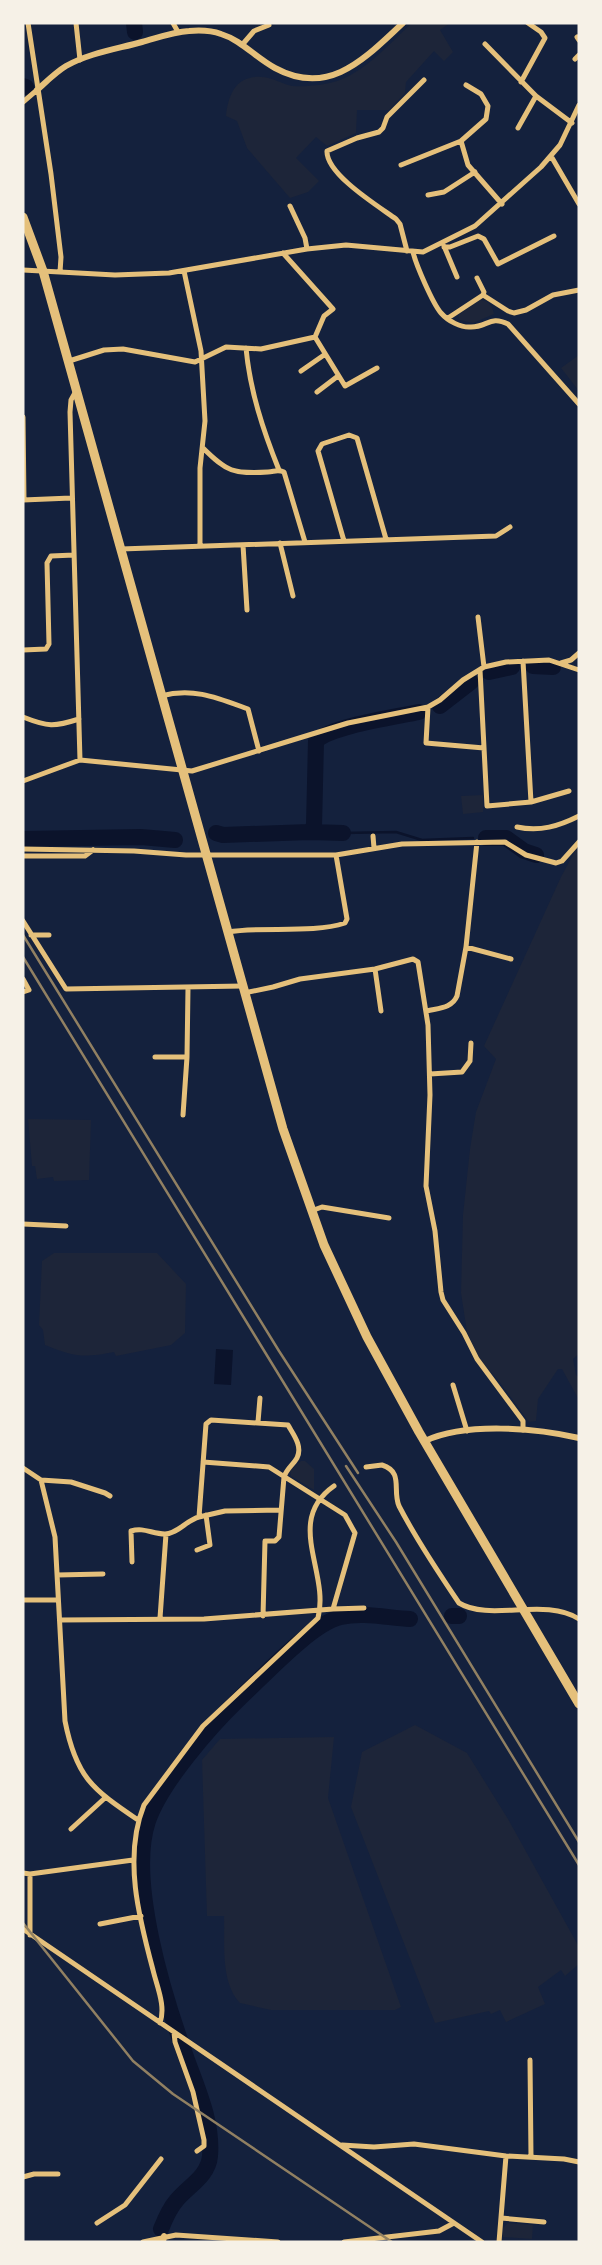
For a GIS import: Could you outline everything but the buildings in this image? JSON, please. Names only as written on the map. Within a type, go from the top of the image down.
[{"type":"highway","points":[[23,217],[43,271],[243,989],[283,1129],[311,1211],[367,1337],[579,1704]]},
{"type":"street","points":[[28,23],[51,174],[61,257],[60,272]]},
{"type":"street","points":[[76,23],[80,60]]},
{"type":"street","points":[[173,23],[178,32]]},
{"type":"street","points":[[23,102],[60,70],[80,60],[178,32],[211,31],[225,35],[275,68],[299,77],[323,77],[343,72],[362,61],[404,23]]},
{"type":"street","points":[[521,82],[545,38],[532,24]]},
{"type":"street","points":[[242,45],[254,31],[269,25]]},
{"type":"street","points":[[485,44],[536,96],[579,128]]},
{"type":"street","points":[[424,80],[387,117],[379,132],[327,151],[326,157],[349,184],[396,219],[442,313],[455,323],[469,328],[491,320],[508,324],[579,404]]},
{"type":"street","points":[[401,165],[461,141],[486,119],[488,106],[481,94],[467,85]]},
{"type":"street","points":[[518,128],[536,96]]},
{"type":"street","points":[[23,270],[143,275],[184,271],[307,248],[367,245],[423,252],[443,245],[475,226],[502,204],[551,156],[571,124],[579,105]]},
{"type":"street","points":[[461,141],[468,165],[502,204]]},
{"type":"street","points":[[551,156],[579,204]]},
{"type":"street","points":[[428,195],[444,192],[475,173]]},
{"type":"street","points":[[290,205],[305,237],[307,248]]},
{"type":"street","points":[[443,245],[450,247],[478,236],[484,239],[498,264],[554,236]]},
{"type":"street","points":[[443,245],[457,277]]},
{"type":"street","points":[[284,253],[333,309],[324,316],[314,337]]},
{"type":"street","points":[[184,271],[202,359],[205,421],[200,468],[200,546]]},
{"type":"street","points":[[477,278],[483,295]]},
{"type":"street","points":[[483,295],[508,312],[514,313],[526,310],[553,295],[579,290]]},
{"type":"street","points":[[448,318],[483,295]]},
{"type":"street","points":[[69,361],[104,350],[142,352],[186,362],[202,359],[226,347],[261,349],[314,337]]},
{"type":"street","points":[[314,337],[345,386],[377,368]]},
{"type":"street","points":[[246,348],[249,377],[264,432],[279,470]]},
{"type":"street","points":[[301,371],[324,355]]},
{"type":"street","points":[[317,392],[338,376]]},
{"type":"street","points":[[76,391],[71,400],[70,412],[80,760]]},
{"type":"street","points":[[23,417],[23,500],[71,498]]},
{"type":"street","points":[[344,541],[317,451],[321,444],[349,435],[357,438],[386,539]]},
{"type":"street","points":[[203,448],[231,472],[284,472],[305,542]]},
{"type":"street","points":[[121,549],[496,536],[510,527]]},
{"type":"street","points":[[281,543],[293,596]]},
{"type":"street","points":[[243,545],[247,610]]},
{"type":"street","points":[[23,650],[46,649],[49,644],[47,563],[51,556],[74,555]]},
{"type":"street","points":[[478,617],[487,806],[531,802],[569,791]]},
{"type":"street","points":[[561,663],[571,660],[579,653]]},
{"type":"street","points":[[523,661],[531,802]]},
{"type":"street","points":[[23,781],[80,760],[191,771],[348,723],[428,707],[482,668],[523,661],[561,663],[579,670]]},
{"type":"street","points":[[161,696],[205,693],[248,709],[259,751]]},
{"type":"street","points":[[428,707],[426,743],[484,748]]},
{"type":"street","points":[[23,717],[44,726],[56,726],[79,719]]},
{"type":"street","points":[[517,827],[527,829],[559,826],[579,816]]},
{"type":"street","points":[[373,836],[374,848]]},
{"type":"street","points":[[427,1011],[454,1003],[466,947],[477,842]]},
{"type":"street","points":[[23,849],[206,855],[336,855],[402,844],[505,842],[526,855],[556,863],[562,861],[579,842]]},
{"type":"street","points":[[23,856],[85,856],[93,850]]},
{"type":"street","points":[[228,932],[345,923],[347,919],[336,855]]},
{"type":"street","points":[[23,921],[66,989],[273,987],[300,979],[375,969],[416,959],[427,1011],[430,1074],[426,1185],[435,1231],[443,1300],[477,1359],[523,1421],[523,1430]]},
{"type":"street","points":[[31,935],[49,935]]},
{"type":"street","points":[[466,947],[511,959]]},
{"type":"street","points":[[375,969],[381,1011]]},
{"type":"street","points":[[23,979],[29,990],[23,992]]},
{"type":"street","points":[[183,1115],[188,988]]},
{"type":"street","points":[[430,1074],[462,1072],[470,1061],[471,1043]]},
{"type":"street","points":[[155,1057],[187,1057]]},
{"type":"street","points":[[311,1211],[322,1207],[389,1218]]},
{"type":"street","points":[[23,1224],[66,1226]]},
{"type":"street","points":[[453,1385],[467,1431]]},
{"type":"street","points":[[258,1422],[260,1398]]},
{"type":"street","points":[[197,1550],[210,1545],[203,1516],[206,1424],[211,1420],[288,1425],[299,1446],[297,1458],[287,1468],[284,1477],[279,1537],[275,1541],[265,1541],[263,1615]]},
{"type":"street","points":[[425,1441],[446,1433],[467,1431],[523,1430],[579,1438]]},
{"type":"street","points":[[203,1462],[270,1467],[345,1516],[355,1534],[333,1609]]},
{"type":"street","points":[[366,1467],[382,1465],[394,1472],[397,1478],[398,1504],[459,1603],[474,1608],[558,1611],[578,1615]]},
{"type":"street","points":[[23,1468],[41,1480],[71,1482],[110,1496]]},
{"type":"street","points":[[41,1480],[55,1536],[65,1721],[70,1747],[80,1771],[106,1797],[138,1820]]},
{"type":"street","points":[[160,2023],[163,2009],[141,1916],[133,1860],[138,1820],[144,1805],[203,1726],[317,1618],[319,1611],[310,1520],[316,1504],[324,1493],[334,1486]]},
{"type":"street","points":[[132,1562],[131,1531],[141,1529],[166,1534],[177,1531],[192,1519],[225,1511],[280,1510]]},
{"type":"street","points":[[160,1618],[166,1534]]},
{"type":"street","points":[[57,1575],[103,1574]]},
{"type":"street","points":[[23,1600],[58,1600]]},
{"type":"street","points":[[61,1620],[204,1619],[364,1608]]},
{"type":"street","points":[[71,1829],[106,1797]]},
{"type":"street","points":[[30,1935],[26,1873],[133,1860]]},
{"type":"street","points":[[100,1924],[141,1916]]},
{"type":"street","points":[[23,1930],[482,2242]]},
{"type":"street","points":[[175,2033],[175,2042],[193,2092],[204,2140],[204,2146],[197,2151]]},
{"type":"street","points":[[530,2060],[531,2157]]},
{"type":"street","points":[[339,2145],[374,2147],[414,2144],[579,2162]]},
{"type":"street","points":[[499,2242],[506,2156]]},
{"type":"street","points":[[97,2223],[125,2205],[161,2159]]},
{"type":"street","points":[[23,2177],[58,2174]]},
{"type":"street","points":[[501,2218],[544,2222]]},
{"type":"street","points":[[344,2242],[439,2231],[454,2223]]},
{"type":"street","points":[[147,2242],[163,2239],[278,2242]]},
{"type":"shaded area","points":[[412,23],[450,23],[440,30],[453,52],[444,61],[434,51],[406,82],[405,93],[389,110],[357,110],[356,133],[327,146],[316,137],[296,158],[319,181],[308,192],[290,198],[247,148],[237,121],[226,116],[235,88],[245,79],[252,77],[265,77],[298,86],[340,80],[370,62]]},
{"type":"shaded area","points":[[480,300],[490,304],[494,314],[473,323],[460,320],[458,315]]},
{"type":"shaded area","points":[[579,355],[579,391],[561,368]]},
{"type":"shaded area","points":[[483,795],[483,812],[463,814],[461,796]]},
{"type":"shaded area","points":[[579,848],[579,1354],[573,1359],[576,1375],[579,1377],[579,1400],[562,1369],[558,1369],[538,1399],[536,1421],[529,1422],[479,1359],[467,1332],[461,1293],[463,1215],[476,1112],[496,1059],[484,1046],[561,877]]},
{"type":"shaded area","points":[[28,1119],[91,1120],[89,1180],[54,1181],[53,1177],[37,1179],[35,1166],[32,1166]]},
{"type":"shaded area","points":[[54,1253],[157,1253],[186,1284],[185,1333],[171,1345],[116,1356],[114,1352],[79,1355],[45,1345],[43,1330],[39,1325],[42,1261]]},
{"type":"shaded area","points":[[216,1349],[233,1350],[231,1385],[214,1384]]},
{"type":"shaded area","points":[[301,1461],[314,1469],[314,1490],[291,1476],[290,1470]]},
{"type":"shaded area","points":[[415,1725],[467,1753],[508,1819],[579,1947],[579,1964],[565,1976],[561,1970],[538,1987],[545,2004],[506,2022],[500,2010],[491,2014],[489,2011],[435,2023],[351,1807],[362,1752]]},
{"type":"shaded area","points":[[334,1737],[328,1798],[401,2007],[395,2010],[271,2010],[240,2003],[226,1973],[224,1916],[207,1916],[202,1760],[220,1739]]},
{"type":"shaded area","points":[[508,2223],[533,2225],[532,2239],[503,2237],[503,2228]]},
{"type":"waterway","points":[[134,23],[135,32]]},
{"type":"waterway","points":[[533,666],[553,667]]},
{"type":"waterway","points":[[489,672],[512,667]]},
{"type":"waterway","points":[[440,706],[471,682]]},
{"type":"waterway","points":[[216,833],[310,832],[314,826],[316,741],[349,727],[419,712]]},
{"type":"waterway","points":[[310,832],[343,833]]},
{"type":"waterway","points":[[343,833],[396,832],[422,840],[473,838]]},
{"type":"waterway","points":[[23,839],[141,837],[175,840]]},
{"type":"waterway","points":[[486,838],[506,838],[524,851],[536,855]]},
{"type":"waterway","points":[[161,2229],[174,2204],[206,2170],[210,2143],[203,2104],[159,1970],[145,1905],[143,1846],[154,1806],[175,1773],[214,1725],[274,1665],[316,1629],[329,1621],[349,1616],[410,1619]]},
{"type":"waterway","points":[[452,1616],[459,1616]]},
{"type":"railway","points":[[23,935],[279,1351],[358,1473]]},
{"type":"railway","points":[[23,957],[579,1865]]},
{"type":"railway","points":[[346,1466],[396,1542],[579,1842]]},
{"type":"railway","points":[[23,1923],[133,2061],[173,2094],[392,2242]]}]
